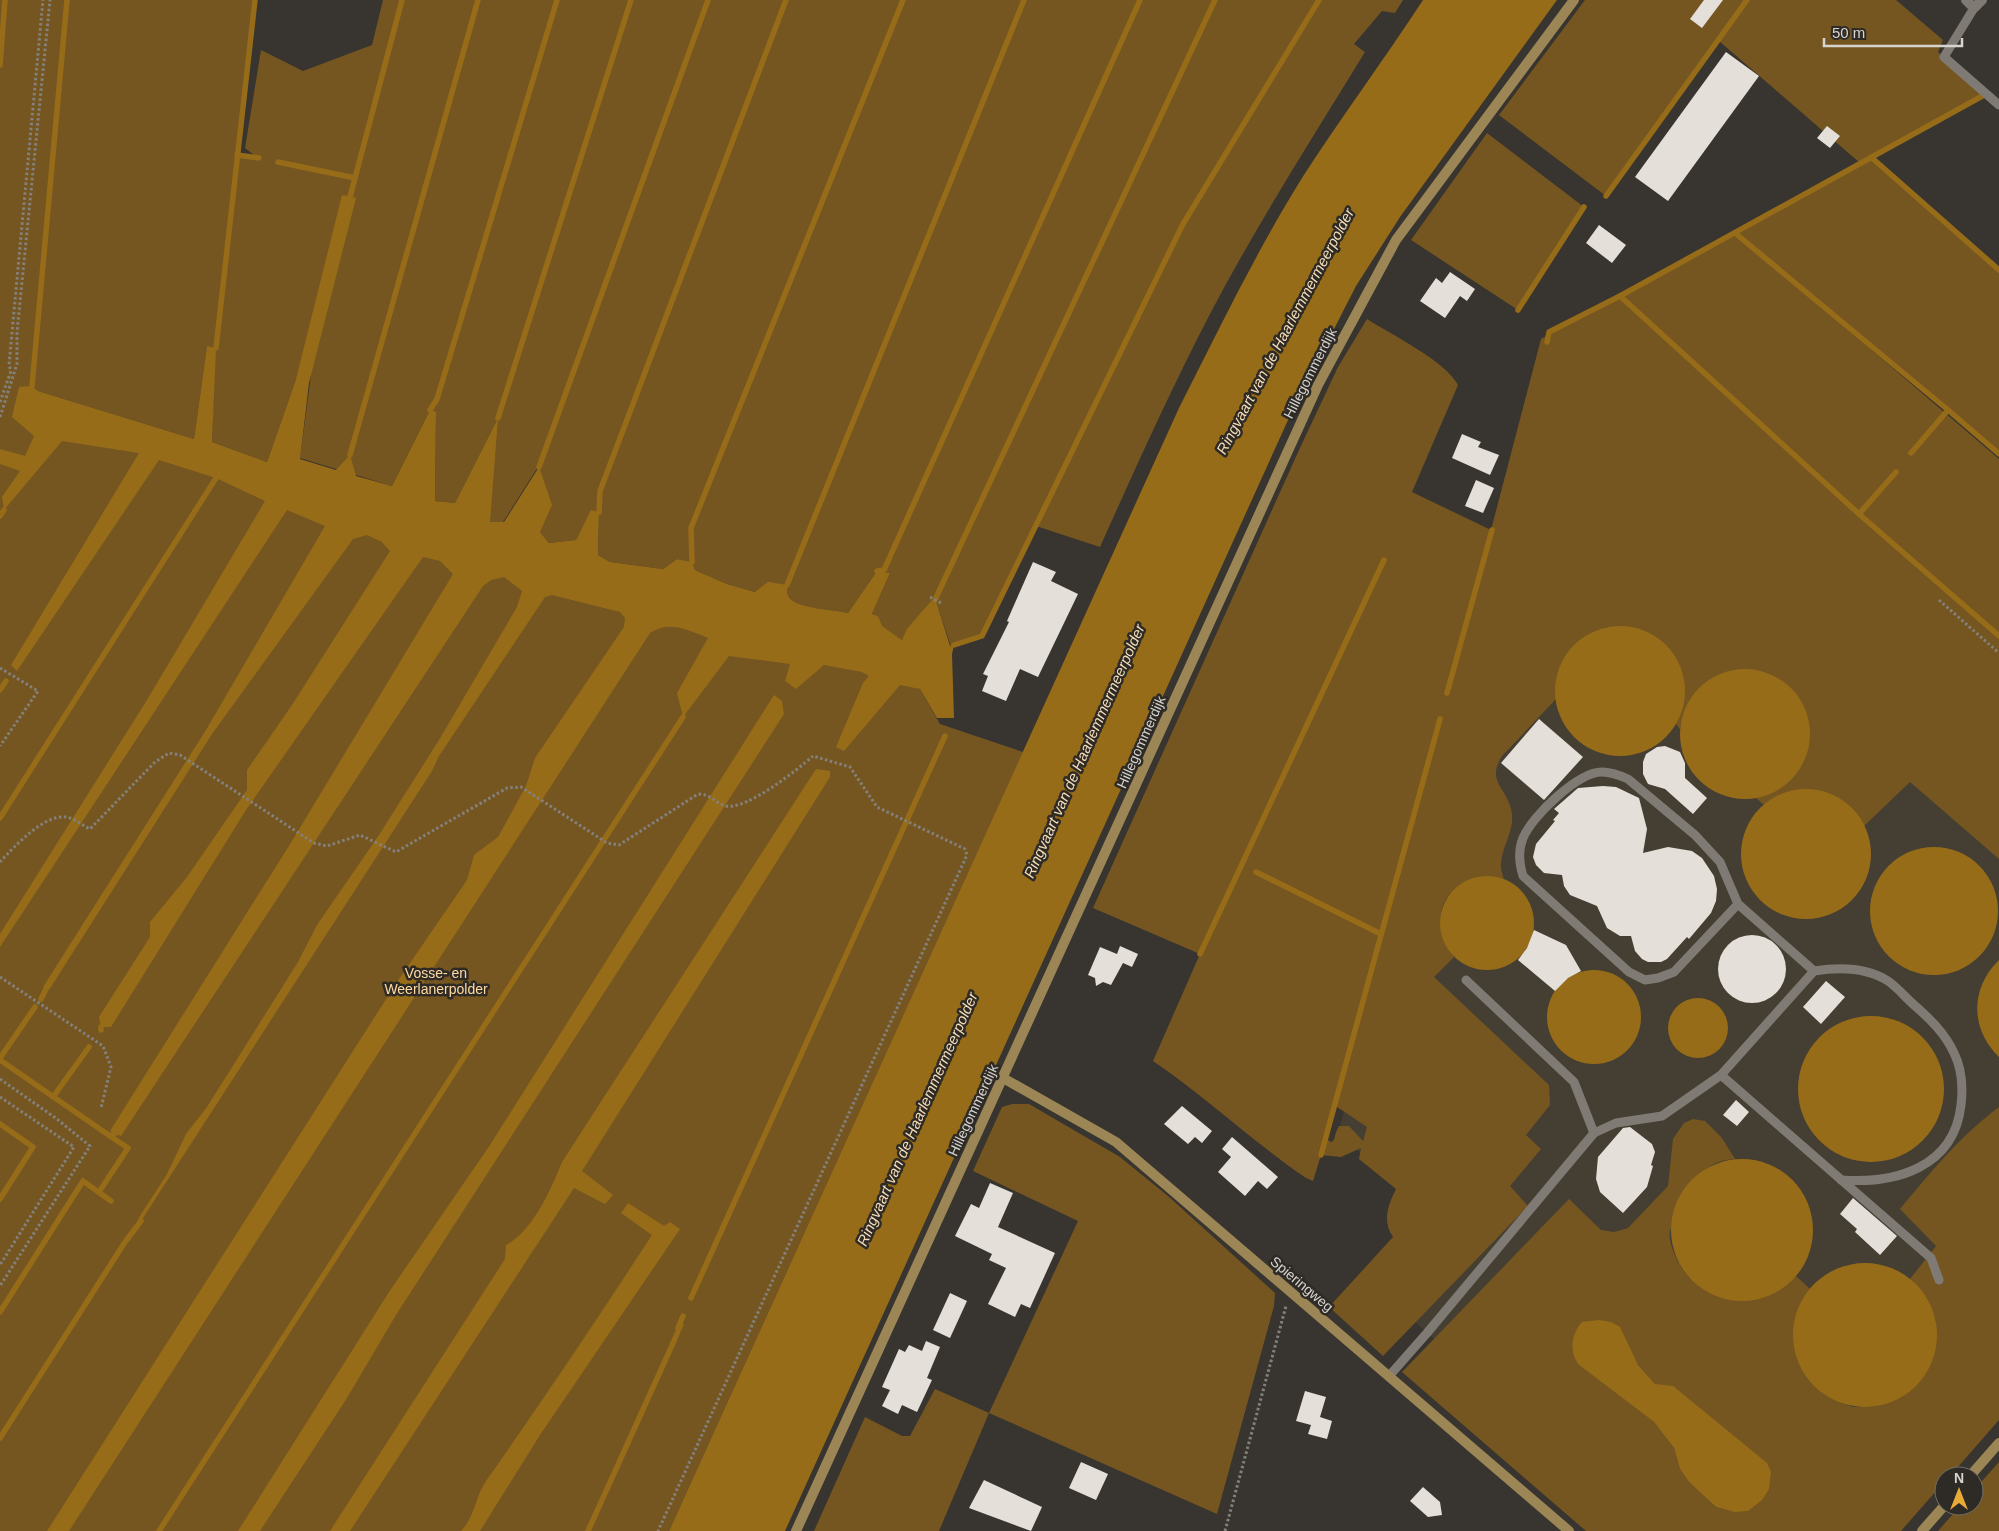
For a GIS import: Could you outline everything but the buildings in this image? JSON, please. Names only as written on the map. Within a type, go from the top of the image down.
[{"type":"street","name":"Hillegommerdijk","points":[[796,1531],[1322,376],[1396,240],[1574,0]]},
{"type":"street","points":[[1966,0],[1974,8],[1982,0]]},
{"type":"street","name":"Spieringweg","points":[[1003,1078],[1116,1142],[1154,1172],[1290,1294],[1390,1375],[1569,1531]]},
{"type":"street","points":[[1979,1466],[1999,1443]]},
{"type":"street","points":[[1922,1531],[1935,1516]]},
{"type":"lane","points":[[1974,8],[1944,57],[1999,105]]},
{"type":"lane","points":[[1738,904],[1674,972],[1658,978],[1645,980],[1629,972],[1523,876],[1520,851],[1523,837],[1533,822],[1575,781],[1587,775],[1601,772],[1616,774],[1628,779],[1695,835],[1720,862],[1738,904],[1814,971]]},
{"type":"lane","points":[[1390,1375],[1428,1333],[1594,1133],[1616,1123],[1662,1116],[1721,1075],[1814,971],[1848,968],[1870,973],[1888,981],[1933,1022],[1955,1054],[1962,1090],[1954,1131],[1946,1147],[1932,1159],[1915,1170],[1896,1176],[1878,1180],[1841,1180]]},
{"type":"lane","points":[[1466,980],[1574,1082],[1594,1133]]},
{"type":"lane","points":[[1721,1075],[1931,1258],[1939,1280]]},
{"type":"path","points":[[0,402],[11,371],[9,365],[43,0]]},
{"type":"path","points":[[0,417],[17,364],[17,332],[50,0]]},
{"type":"path","points":[[930,597],[941,603]]},
{"type":"path","points":[[1939,600],[1999,653]]},
{"type":"path","points":[[0,668],[38,691],[0,746]]},
{"type":"path","points":[[0,862],[18,843],[52,818],[69,818],[90,829],[155,762],[169,753],[180,755],[314,843],[327,846],[360,835],[385,849],[396,852],[507,788],[521,787],[607,843],[619,845],[698,794],[707,794],[726,806],[740,805],[794,772],[813,756],[850,767],[877,806],[918,828],[965,849],[967,855],[658,1531]]},
{"type":"path","points":[[0,977],[103,1046],[111,1067],[101,1108]]},
{"type":"path","points":[[0,1079],[57,1119],[90,1146],[0,1286]]},
{"type":"path","points":[[0,1097],[74,1147],[0,1265]]},
{"type":"path","points":[[1225,1531],[1281,1323]]},
{"type":"shaded area","points":[[1541,441],[1999,848],[1999,1390],[1644,1531],[1388,1297],[1447,1234],[1338,1132]]},
{"type":"green space","name":"Vosse- en Weerlanerpolder","points":[[0,0],[255,0],[237,155],[258,158],[245,148],[261,50],[303,71],[372,45],[383,0],[1403,0],[1395,13],[1382,11],[1354,44],[1365,52],[1228,280],[1167,401],[1100,547],[1036,526],[982,636],[951,647],[937,604],[931,601],[902,640],[881,626],[878,616],[872,614],[890,573],[877,571],[848,613],[796,603],[789,597],[787,585],[755,592],[727,584],[695,570],[692,562],[677,559],[663,569],[610,562],[598,555],[599,512],[591,511],[576,540],[549,543],[540,532],[538,467],[503,522],[489,522],[497,420],[455,503],[435,501],[436,413],[430,410],[392,486],[300,458],[311,375],[296,379],[267,462],[212,442],[215,348],[207,347],[194,439],[38,391],[33,387],[31,403],[920,689],[940,724],[1023,752],[669,1531],[0,1531]]},
{"type":"green space","points":[[1585,0],[1896,0],[1943,40],[1938,52],[1986,93],[1871,157],[1999,273],[1999,454],[1771,264],[1999,459],[1999,859],[1910,782],[1864,826],[1855,813],[1844,803],[1832,796],[1819,792],[1805,790],[1791,792],[1777,797],[1764,805],[1756,798],[1786,784],[1803,763],[1809,738],[1804,712],[1791,690],[1772,675],[1746,670],[1717,679],[1702,688],[1691,698],[1680,729],[1676,724],[1684,696],[1680,670],[1668,650],[1650,635],[1627,627],[1604,628],[1583,639],[1566,660],[1557,683],[1556,699],[1502,756],[1497,765],[1497,779],[1510,805],[1512,814],[1511,827],[1501,864],[1504,879],[1493,877],[1476,881],[1455,891],[1444,902],[1441,927],[1449,951],[1454,957],[1434,977],[1549,1085],[1550,1105],[1526,1135],[1541,1149],[1510,1186],[1528,1206],[1383,1356],[1329,1307],[1393,1237],[1388,1225],[1387,1213],[1396,1189],[1359,1159],[1361,1148],[1341,1157],[1321,1155],[1313,1181],[1306,1178],[1153,1061],[1200,954],[1093,908],[1299,450],[1338,367],[1367,319],[1430,358],[1452,376],[1458,385],[1412,492],[1491,530],[1541,339],[1860,163],[1719,41],[1606,196],[1499,115]],"holes":[[[1334,1105],[1367,1127],[1363,1141],[1349,1126],[1339,1126],[1334,1140],[1331,1142],[1325,1138]]]},
{"type":"green space","points":[[1487,133],[1584,207],[1518,310],[1411,240]]},
{"type":"green space","points":[[1012,1104],[1029,1104],[1120,1157],[1168,1196],[1275,1293],[1274,1306],[1217,1514],[989,1413],[1078,1221],[973,1171],[1002,1107]]},
{"type":"green space","points":[[1999,1107],[1999,1420],[1959,1466],[1934,1466],[1934,1493],[1901,1531],[1586,1531],[1402,1372],[1569,1199],[1601,1230],[1614,1232],[1628,1228],[1668,1186],[1673,1139],[1684,1123],[1693,1119],[1705,1121],[1722,1138],[1735,1159],[1718,1162],[1707,1169],[1676,1217],[1670,1231],[1670,1238],[1677,1260],[1687,1275],[1701,1287],[1716,1295],[1732,1300],[1749,1300],[1766,1296],[1782,1288],[1796,1276],[1810,1289],[1802,1300],[1841,1403],[1853,1407],[1878,1406],[1936,1322],[1927,1298],[1910,1279],[1936,1246],[1900,1209],[1946,1155],[1971,1130]],"holes":[[[1630,1350],[1638,1365],[1655,1384],[1734,1512],[1716,1507],[1689,1482],[1680,1469],[1674,1448],[1654,1422],[1579,1365]]]},
{"type":"green space","points":[[935,1389],[989,1413],[939,1531],[814,1531],[865,1417],[902,1436],[910,1436]]},
{"type":"green space","points":[[1999,1462],[1999,1531],[1938,1531],[1951,1516],[1984,1516],[1984,1479]]},
{"type":"water","name":"Ringvaart van de Haarlemmermeerpolder","points":[[1423,0],[1557,0],[1400,217],[1356,286],[1293,409],[785,1531],[669,1531],[1179,408],[1238,292],[1285,206],[1317,155]]},
{"type":"water","points":[[342,195],[356,198],[309,383],[300,459],[336,470],[350,455],[356,476],[392,486],[430,410],[436,412],[435,501],[455,503],[498,418],[490,522],[504,522],[539,467],[552,505],[540,532],[549,543],[576,540],[591,510],[599,512],[598,555],[610,562],[663,569],[677,559],[692,562],[695,570],[727,584],[755,592],[768,582],[787,585],[789,597],[796,603],[848,613],[877,571],[890,573],[872,614],[878,616],[882,626],[902,640],[907,629],[931,601],[937,604],[950,646],[954,645],[952,654],[954,718],[937,718],[920,689],[900,685],[844,751],[836,747],[863,683],[869,676],[862,672],[824,665],[796,689],[785,681],[790,664],[729,656],[683,717],[677,693],[708,638],[686,629],[671,627],[657,629],[650,633],[69,1531],[47,1531],[397,982],[467,880],[474,855],[498,837],[526,786],[535,758],[624,627],[625,618],[620,612],[552,595],[545,597],[439,756],[432,771],[141,1221],[138,1219],[167,1174],[186,1134],[207,1107],[298,962],[317,925],[379,835],[439,740],[517,607],[522,591],[504,577],[491,580],[483,586],[121,1136],[110,1131],[292,841],[453,574],[440,561],[423,557],[246,810],[111,1027],[101,1027],[99,1017],[150,937],[150,922],[187,877],[247,790],[247,770],[292,705],[390,551],[382,542],[367,535],[353,539],[212,734],[49,990],[43,987],[206,730],[325,526],[287,510],[0,947],[0,934],[147,700],[265,501],[216,478],[159,460],[17,671],[11,665],[139,453],[62,441],[4,510],[2,497],[20,471],[0,464],[0,449],[25,456],[34,436],[12,417],[19,387],[32,386],[38,391],[194,439],[207,346],[216,348],[212,442],[267,462],[296,379]]},
{"type":"water","points":[[1620,626],[1645,631],[1666,645],[1680,666],[1685,691],[1680,716],[1666,737],[1645,751],[1620,756],[1595,751],[1574,737],[1560,716],[1555,691],[1560,666],[1574,645],[1595,631]]},
{"type":"water","points":[[1745,669],[1770,674],[1791,688],[1805,709],[1810,734],[1805,759],[1791,780],[1770,794],[1745,799],[1720,794],[1699,780],[1685,759],[1680,734],[1685,709],[1699,688],[1720,674]]},
{"type":"water","points":[[774,695],[782,701],[784,714],[396,1315],[347,1398],[260,1531],[238,1531],[389,1292],[490,1145]]},
{"type":"water","points":[[816,769],[830,771],[830,777],[582,1171],[613,1195],[605,1204],[574,1188],[350,1531],[330,1531],[505,1259],[506,1245],[516,1239],[533,1220],[547,1196],[562,1162]]},
{"type":"water","points":[[1806,789],[1831,794],[1852,808],[1866,829],[1871,854],[1866,879],[1852,900],[1831,914],[1806,919],[1781,914],[1760,900],[1746,879],[1741,854],[1746,829],[1760,808],[1781,794]]},
{"type":"water","points":[[1934,847],[1959,852],[1979,866],[1993,886],[1998,911],[1993,936],[1979,956],[1959,970],[1934,975],[1909,970],[1889,956],[1875,936],[1870,911],[1875,886],[1889,866],[1909,852]]},
{"type":"water","points":[[1487,876],[1505,880],[1520,890],[1530,905],[1534,923],[1530,941],[1520,956],[1505,966],[1487,970],[1469,966],[1454,956],[1444,941],[1440,923],[1444,905],[1454,890],[1469,880]]},
{"type":"water","points":[[1999,960],[1999,1057],[1989,1046],[1983,1034],[1977,1008],[1983,983],[1989,971]]},
{"type":"water","points":[[1594,970],[1612,974],[1627,984],[1637,999],[1641,1017],[1637,1035],[1627,1050],[1612,1060],[1594,1064],[1576,1060],[1561,1050],[1551,1035],[1547,1017],[1551,999],[1561,984],[1576,974]]},
{"type":"water","points":[[1698,998],[1715,1003],[1723,1011],[1728,1028],[1723,1045],[1715,1053],[1698,1058],[1681,1053],[1673,1045],[1668,1028],[1673,1011],[1681,1003]]},
{"type":"water","points":[[1871,1016],[1899,1022],[1922,1038],[1938,1061],[1944,1089],[1938,1117],[1922,1140],[1899,1156],[1871,1162],[1843,1156],[1820,1140],[1804,1117],[1798,1089],[1804,1061],[1820,1038],[1843,1022]]},
{"type":"water","points":[[1742,1159],[1756,1160],[1769,1164],[1793,1179],[1808,1203],[1812,1216],[1812,1244],[1808,1257],[1793,1281],[1769,1296],[1756,1300],[1742,1301],[1728,1300],[1715,1296],[1691,1281],[1676,1257],[1672,1244],[1671,1230],[1672,1216],[1676,1203],[1691,1179],[1715,1164],[1728,1160]]},
{"type":"water","points":[[628,1203],[664,1226],[670,1222],[680,1229],[540,1435],[480,1531],[461,1531],[469,1520],[482,1487],[652,1235],[621,1213]]},
{"type":"water","points":[[1865,1263],[1893,1268],[1916,1284],[1932,1307],[1937,1335],[1932,1363],[1916,1386],[1893,1402],[1865,1407],[1837,1402],[1814,1386],[1798,1363],[1793,1335],[1798,1307],[1814,1284],[1837,1268]]},
{"type":"water","points":[[1599,1320],[1611,1322],[1620,1327],[1638,1365],[1655,1384],[1673,1386],[1767,1463],[1771,1472],[1769,1489],[1762,1500],[1748,1511],[1734,1512],[1716,1507],[1689,1482],[1680,1469],[1674,1448],[1654,1422],[1579,1365],[1573,1349],[1575,1332],[1582,1322]]},
{"type":"water","points":[[680,1321],[684,1324],[672,1352],[591,1531],[585,1531]]},
{"type":"waterway","points":[[0,65],[5,0]]},
{"type":"waterway","points":[[32,386],[67,0]]},
{"type":"waterway","points":[[216,348],[255,0]]},
{"type":"waterway","points":[[350,197],[402,0]]},
{"type":"waterway","points":[[350,455],[478,0]]},
{"type":"waterway","points":[[430,410],[437,399],[557,0]]},
{"type":"waterway","points":[[498,418],[631,0]]},
{"type":"waterway","points":[[539,467],[708,0]]},
{"type":"waterway","points":[[599,512],[600,491],[786,0]]},
{"type":"waterway","points":[[692,562],[691,528],[903,0]]},
{"type":"waterway","points":[[787,585],[1024,0]]},
{"type":"waterway","points":[[877,571],[884,570],[1140,0]]},
{"type":"waterway","points":[[934,602],[1215,0]]},
{"type":"waterway","points":[[954,645],[982,636],[1183,224],[1319,0]]},
{"type":"waterway","points":[[1606,196],[1747,0]]},
{"type":"waterway","points":[[1620,296],[1986,94]]},
{"type":"waterway","points":[[237,155],[259,158]]},
{"type":"waterway","points":[[1871,157],[1999,270]]},
{"type":"waterway","points":[[278,162],[355,178]]},
{"type":"waterway","points":[[1518,310],[1584,207]]},
{"type":"waterway","points":[[1735,233],[1948,410],[1911,453]]},
{"type":"waterway","points":[[1547,342],[1549,332],[1620,296],[1859,514],[1896,472]]},
{"type":"waterway","points":[[1948,410],[1999,454]]},
{"type":"waterway","points":[[0,818],[216,478]]},
{"type":"waterway","points":[[0,516],[4,510]]},
{"type":"waterway","points":[[1859,514],[1999,636]]},
{"type":"waterway","points":[[1447,693],[1492,530]]},
{"type":"waterway","points":[[1200,954],[1384,560]]},
{"type":"waterway","points":[[0,690],[6,681]]},
{"type":"waterway","points":[[159,1531],[683,717]]},
{"type":"waterway","points":[[1321,1155],[1440,719]]},
{"type":"waterway","points":[[691,1298],[945,736]]},
{"type":"waterway","points":[[1256,872],[1381,934]]},
{"type":"waterway","points":[[41,999],[46,989]]},
{"type":"waterway","points":[[0,1058],[35,1007]]},
{"type":"waterway","points":[[53,1097],[89,1047]]},
{"type":"waterway","points":[[0,1060],[110,1136]]},
{"type":"waterway","points":[[0,1124],[33,1147],[0,1199]]},
{"type":"waterway","points":[[99,1192],[128,1148],[110,1136],[116,1133]]},
{"type":"waterway","points":[[0,1312],[83,1181],[111,1201]]},
{"type":"waterway","points":[[0,1438],[125,1242],[141,1221]]},
{"type":"waterway","points":[[678,1328],[683,1316]]}]
